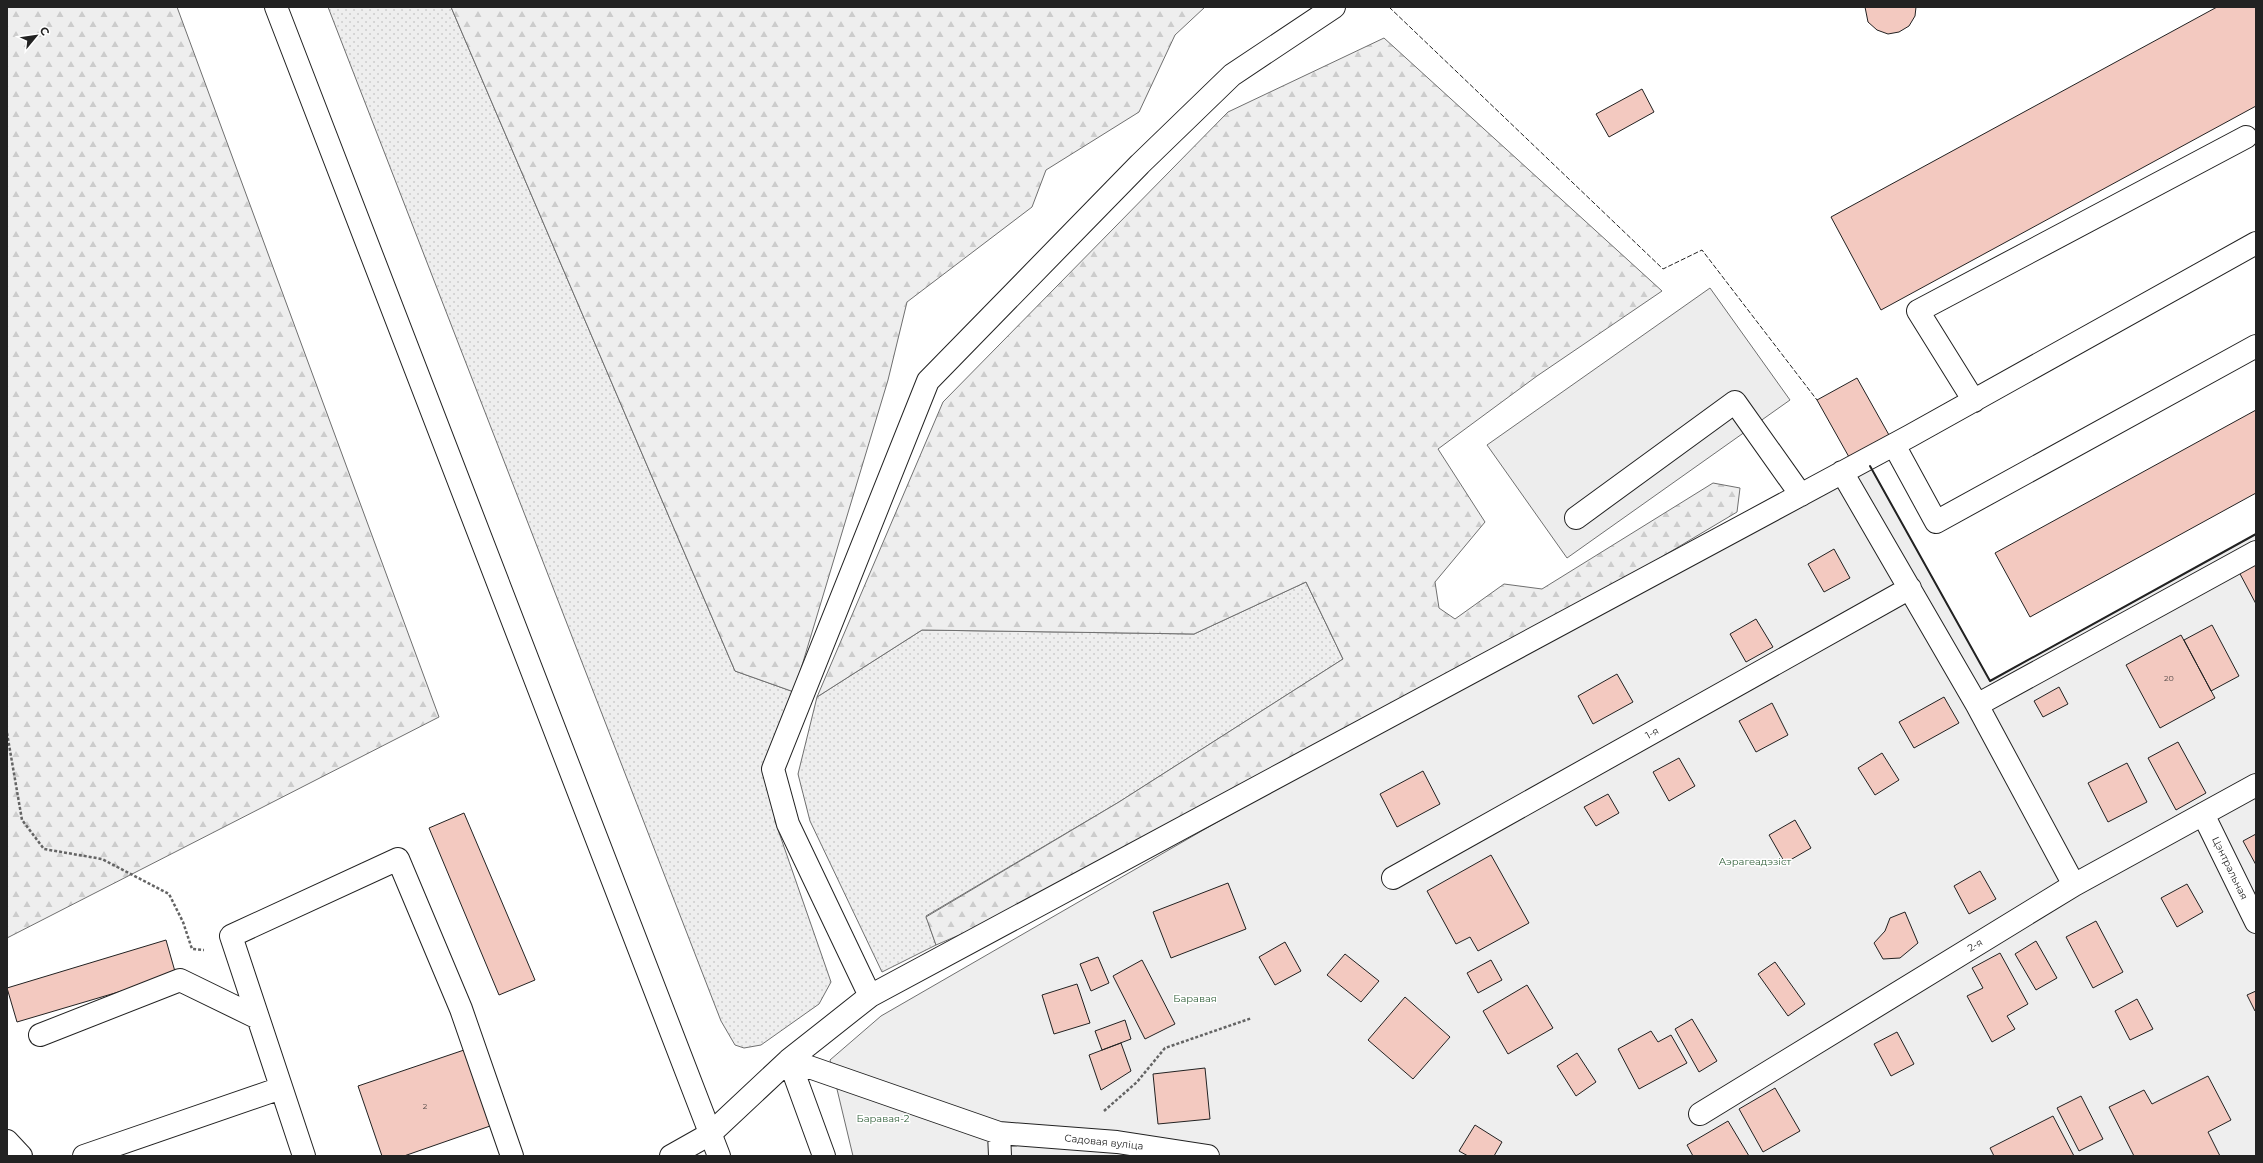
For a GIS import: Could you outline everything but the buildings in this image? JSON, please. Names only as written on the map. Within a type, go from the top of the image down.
[{"type":"street","points":[[276,7],[719,1156]]},
{"type":"street","points":[[870,996],[788,824],[773,769],[928,381],[1140,164],[1232,75],[1334,7]]},
{"type":"street","points":[[1974,401],[1918,311],[2246,136]]},
{"type":"street","points":[[671,1156],[710,1134],[789,1060],[870,996],[1894,445],[2256,242]]},
{"type":"street","points":[[1894,445],[1936,522],[2256,346]]},
{"type":"street","points":[[1576,518],[1735,402],[1801,494]]},
{"type":"street","points":[[1842,472],[1976,705],[2074,885]]},
{"type":"street","points":[[1976,705],[2256,552]]},
{"type":"street","name":"1-я","points":[[1393,878],[1910,588]]},
{"type":"street","name":"2-я","points":[[1700,1114],[2074,885],[2256,785]]},
{"type":"street","name":"Цэнтральная","points":[[2203,814],[2256,922]]},
{"type":"street","points":[[304,1156],[231,936],[398,859],[461,1009],[512,1156]]},
{"type":"street","points":[[40,1034],[180,980],[258,1018]]},
{"type":"street","points":[[789,1060],[824,1156]]},
{"type":"street","name":"Садовая вуліца","points":[[789,1060],[999,1134],[1117,1142],[1208,1156]]},
{"type":"street","points":[[84,1156],[281,1088]]},
{"type":"street","points":[[999,1134],[1000,1156]]},
{"type":"street","points":[[7,1141],[21,1156]]},
{"type":"path","points":[[7,733],[22,820],[44,849],[102,859],[169,894],[183,922],[192,949],[237,954]]},
{"type":"path","points":[[1072,1139],[1137,1082],[1165,1048],[1252,1018]]},
{"type":"green space","points":[[7,7],[177,7],[439,717],[7,938]]},
{"type":"green space","points":[[328,7],[451,7],[735,671],[794,692],[775,792],[775,821],[831,982],[819,1004],[761,1045],[744,1048],[735,1045],[721,1021]]},
{"type":"green space","points":[[451,7],[1205,7],[1175,35],[1139,112],[1046,170],[1032,207],[907,302],[888,380],[794,692],[735,671]]},
{"type":"green space","points":[[1384,38],[1662,291],[1537,376],[1438,449],[1485,522],[1435,582],[1439,608],[1455,619],[1504,584],[1542,589],[1713,483],[1740,488],[1737,512],[1205,829],[936,945],[926,917],[1119,802],[1343,659],[1306,582],[1194,634],[922,630],[817,697],[943,402],[1228,112]]},
{"type":"green space","name":"Аэрагеадэзіст","points":[[1866,459],[1990,681],[2256,534],[2256,1156],[853,1156],[830,1060],[881,1016],[1205,829]]},
{"type":"green space","points":[[1306,582],[1343,659],[1119,802],[926,916],[936,945],[882,972],[810,821],[798,774],[817,697],[922,630],[1194,634]]},
{"type":"shaded area","points":[[1710,288],[1790,400],[1567,558],[1487,445]]},
{"type":"fence","points":[[1389,7],[1663,269],[1702,250],[1817,400]]},
{"type":"wall","points":[[1870,466],[1990,681],[2256,534]]},
{"type":"park label","name":"Баравая","points":[[1195,998]]},
{"type":"park label","name":"Баравая-2","points":[[883,1118]]}]
